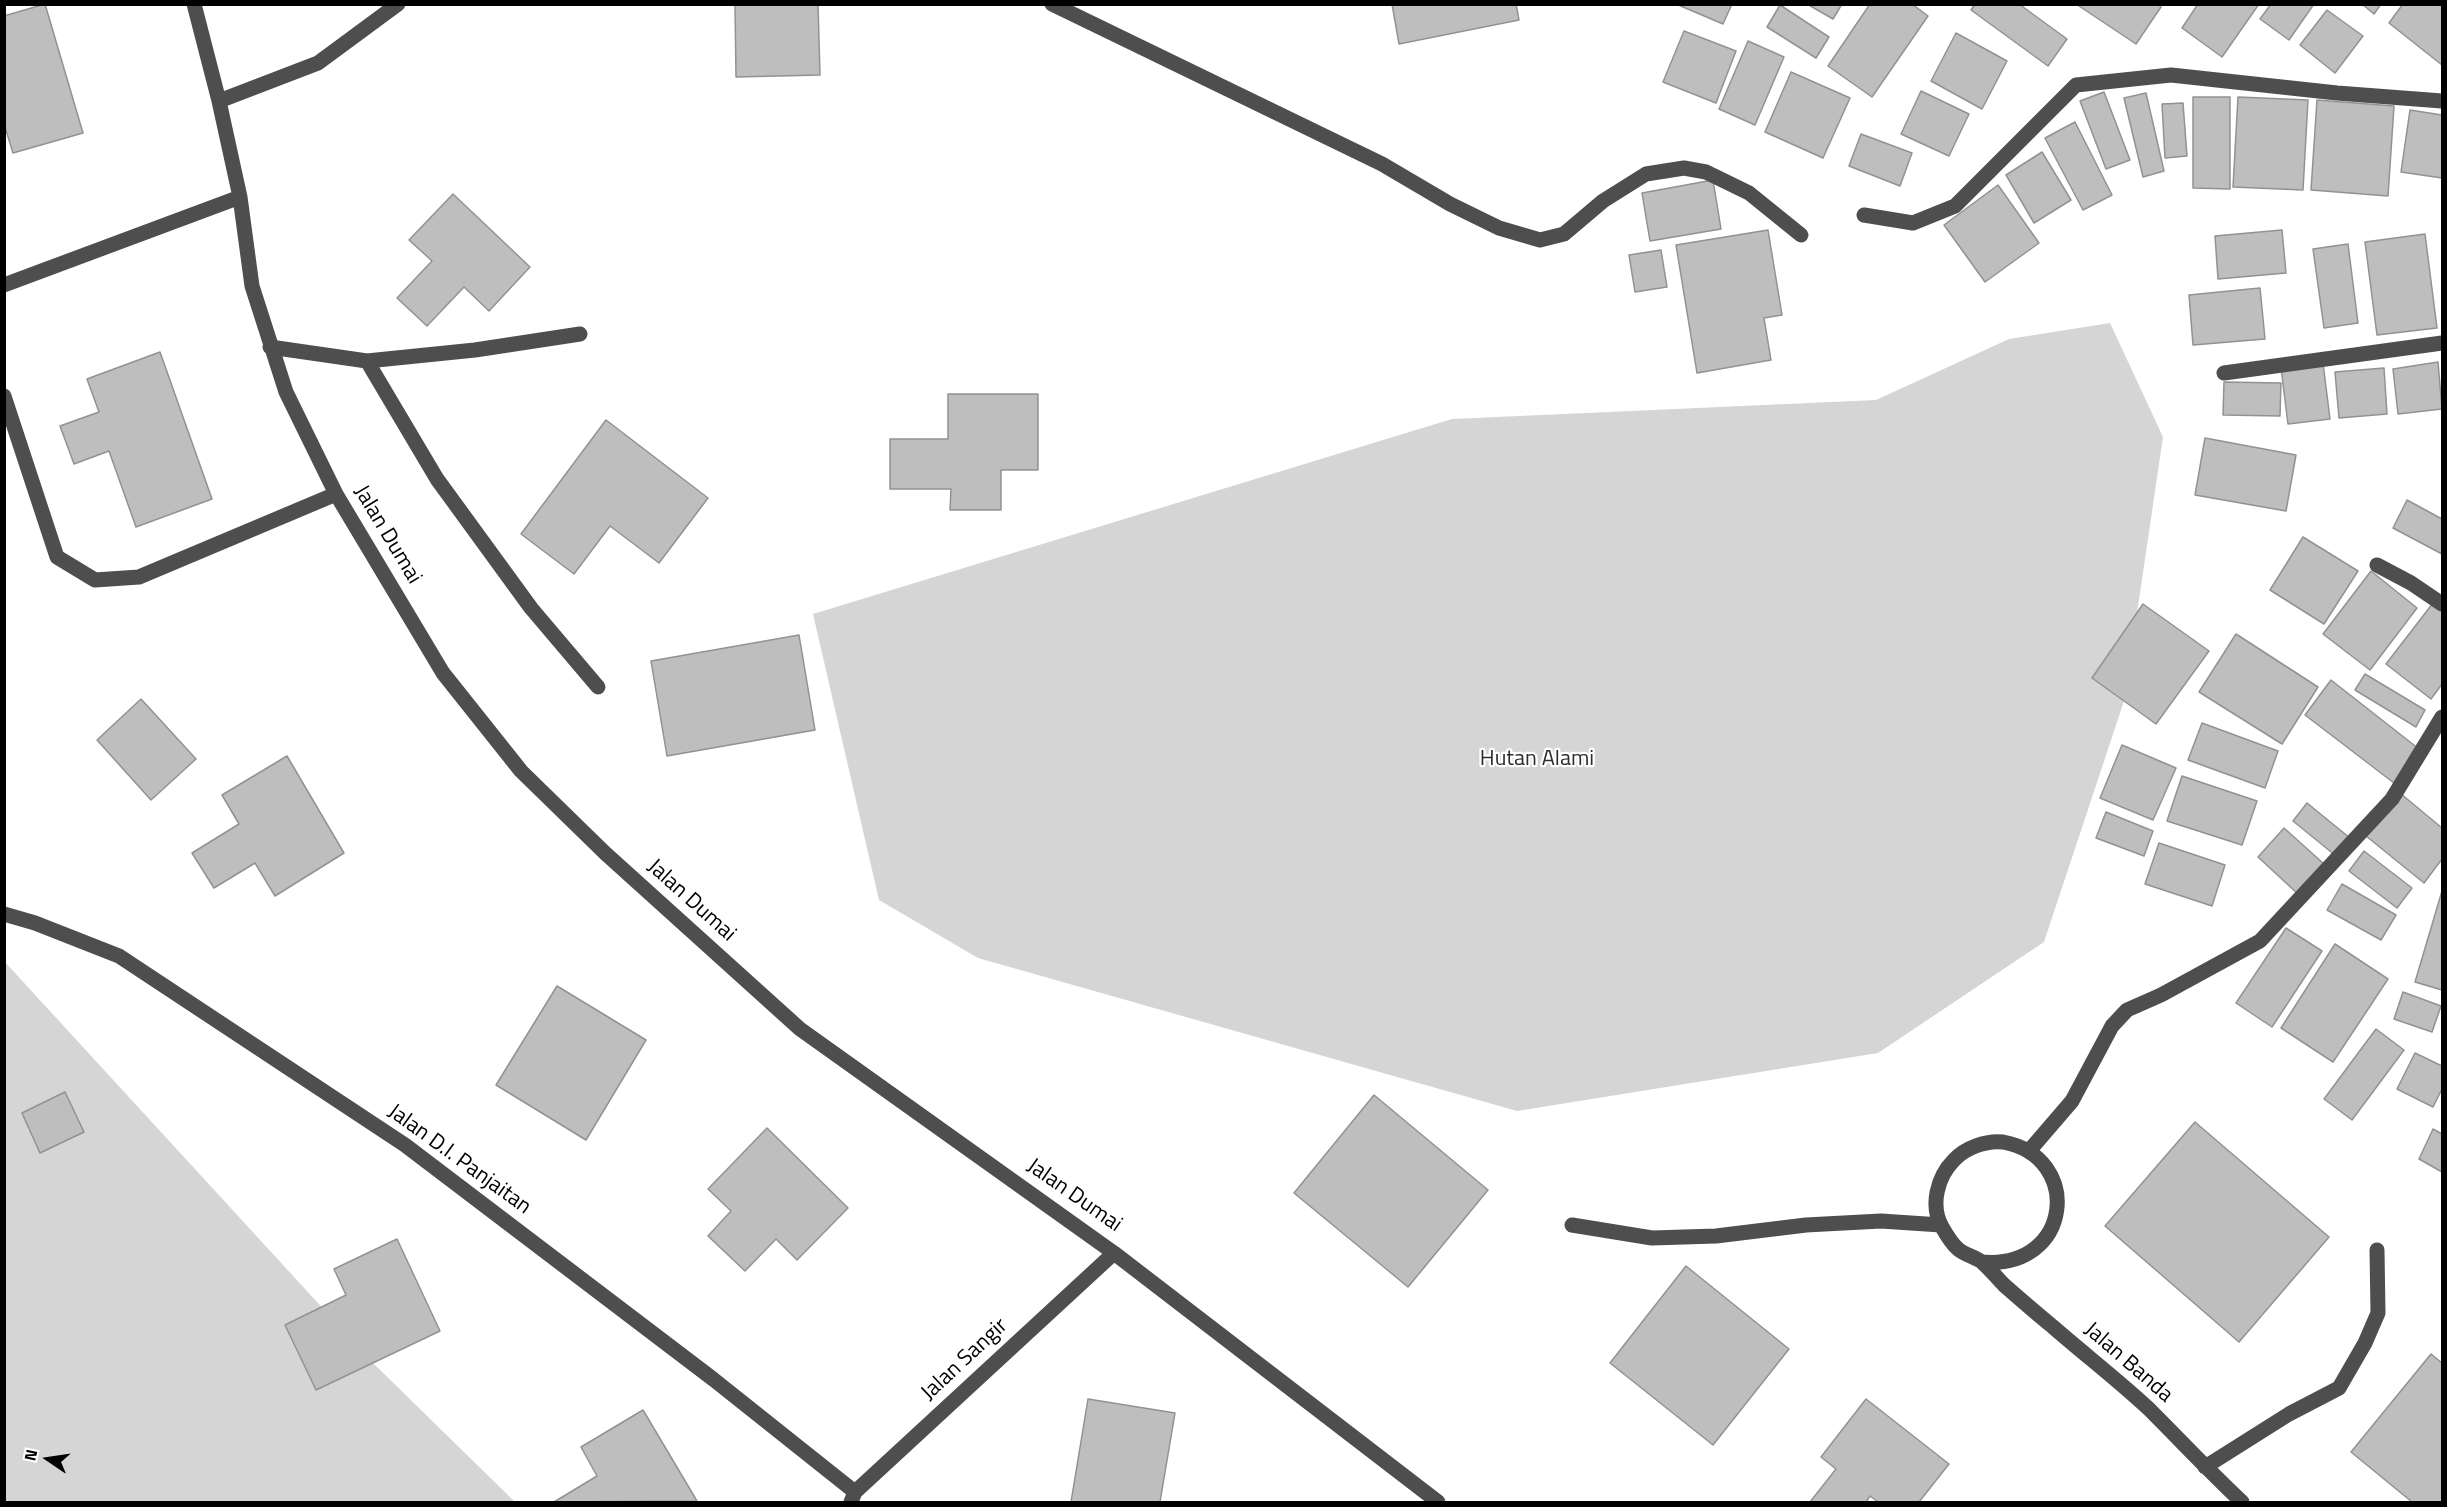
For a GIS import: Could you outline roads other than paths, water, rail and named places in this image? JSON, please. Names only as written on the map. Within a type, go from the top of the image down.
[{"type":"street","name":"Jalan Dumai","points":[[194,4],[219,100],[240,197],[252,286],[286,392],[336,494],[443,673],[521,771],[605,854],[800,1029],[1114,1252],[1438,1503]]},
{"type":"street","points":[[219,100],[318,63],[398,4]]},
{"type":"street","points":[[1052,4],[1382,164],[1450,204],[1509,231],[1540,240],[1564,234],[1604,201],[1646,174],[1684,168],[1706,172],[1749,193],[1801,235]]},
{"type":"street","points":[[1864,215],[1913,224],[1955,206],[2076,85],[2171,75],[2337,93],[2442,101]]},
{"type":"street","points":[[4,285],[240,197]]},
{"type":"street","points":[[270,347],[368,362],[475,350],[580,334]]},
{"type":"street","points":[[2224,373],[2442,343]]},
{"type":"street","points":[[368,362],[437,479],[531,608],[598,687]]},
{"type":"street","points":[[4,396],[57,557],[95,580],[139,578],[336,494]]},
{"type":"street","points":[[2378,565],[2411,583],[2442,604]]},
{"type":"street","points":[[2029,1151],[2072,1101],[2112,1026],[2127,1010],[2162,995],[2260,941],[2392,799],[2442,717]]},
{"type":"street","name":"Jalan D.I. Panjaitan","points":[[4,914],[35,923],[119,956],[405,1145],[713,1379],[853,1498]]},
{"type":"street","points":[[2002,1142],[2029,1151],[2049,1172],[2057,1191],[2057,1212],[2050,1231],[2039,1247],[2021,1258],[2002,1264],[1982,1262],[1957,1248],[1941,1226],[1936,1208],[1937,1191],[1943,1174],[1954,1160],[1968,1149],[1984,1143],[2002,1142]]},
{"type":"street","points":[[1572,1225],[1652,1238],[1716,1236],[1806,1225],[1881,1221],[1941,1226]]},
{"type":"street","points":[[2205,1467],[2289,1414],[2339,1388],[2365,1343],[2378,1313],[2377,1250]]},
{"type":"street","name":"Jalan Sangir","points":[[853,1498],[1114,1252]]},
{"type":"street","name":"Jalan Banda","points":[[1982,1262],[2004,1285],[2147,1408],[2242,1503]]},
{"type":"park label","name":"Hutan Alami","points":[[1537,760]]}]
